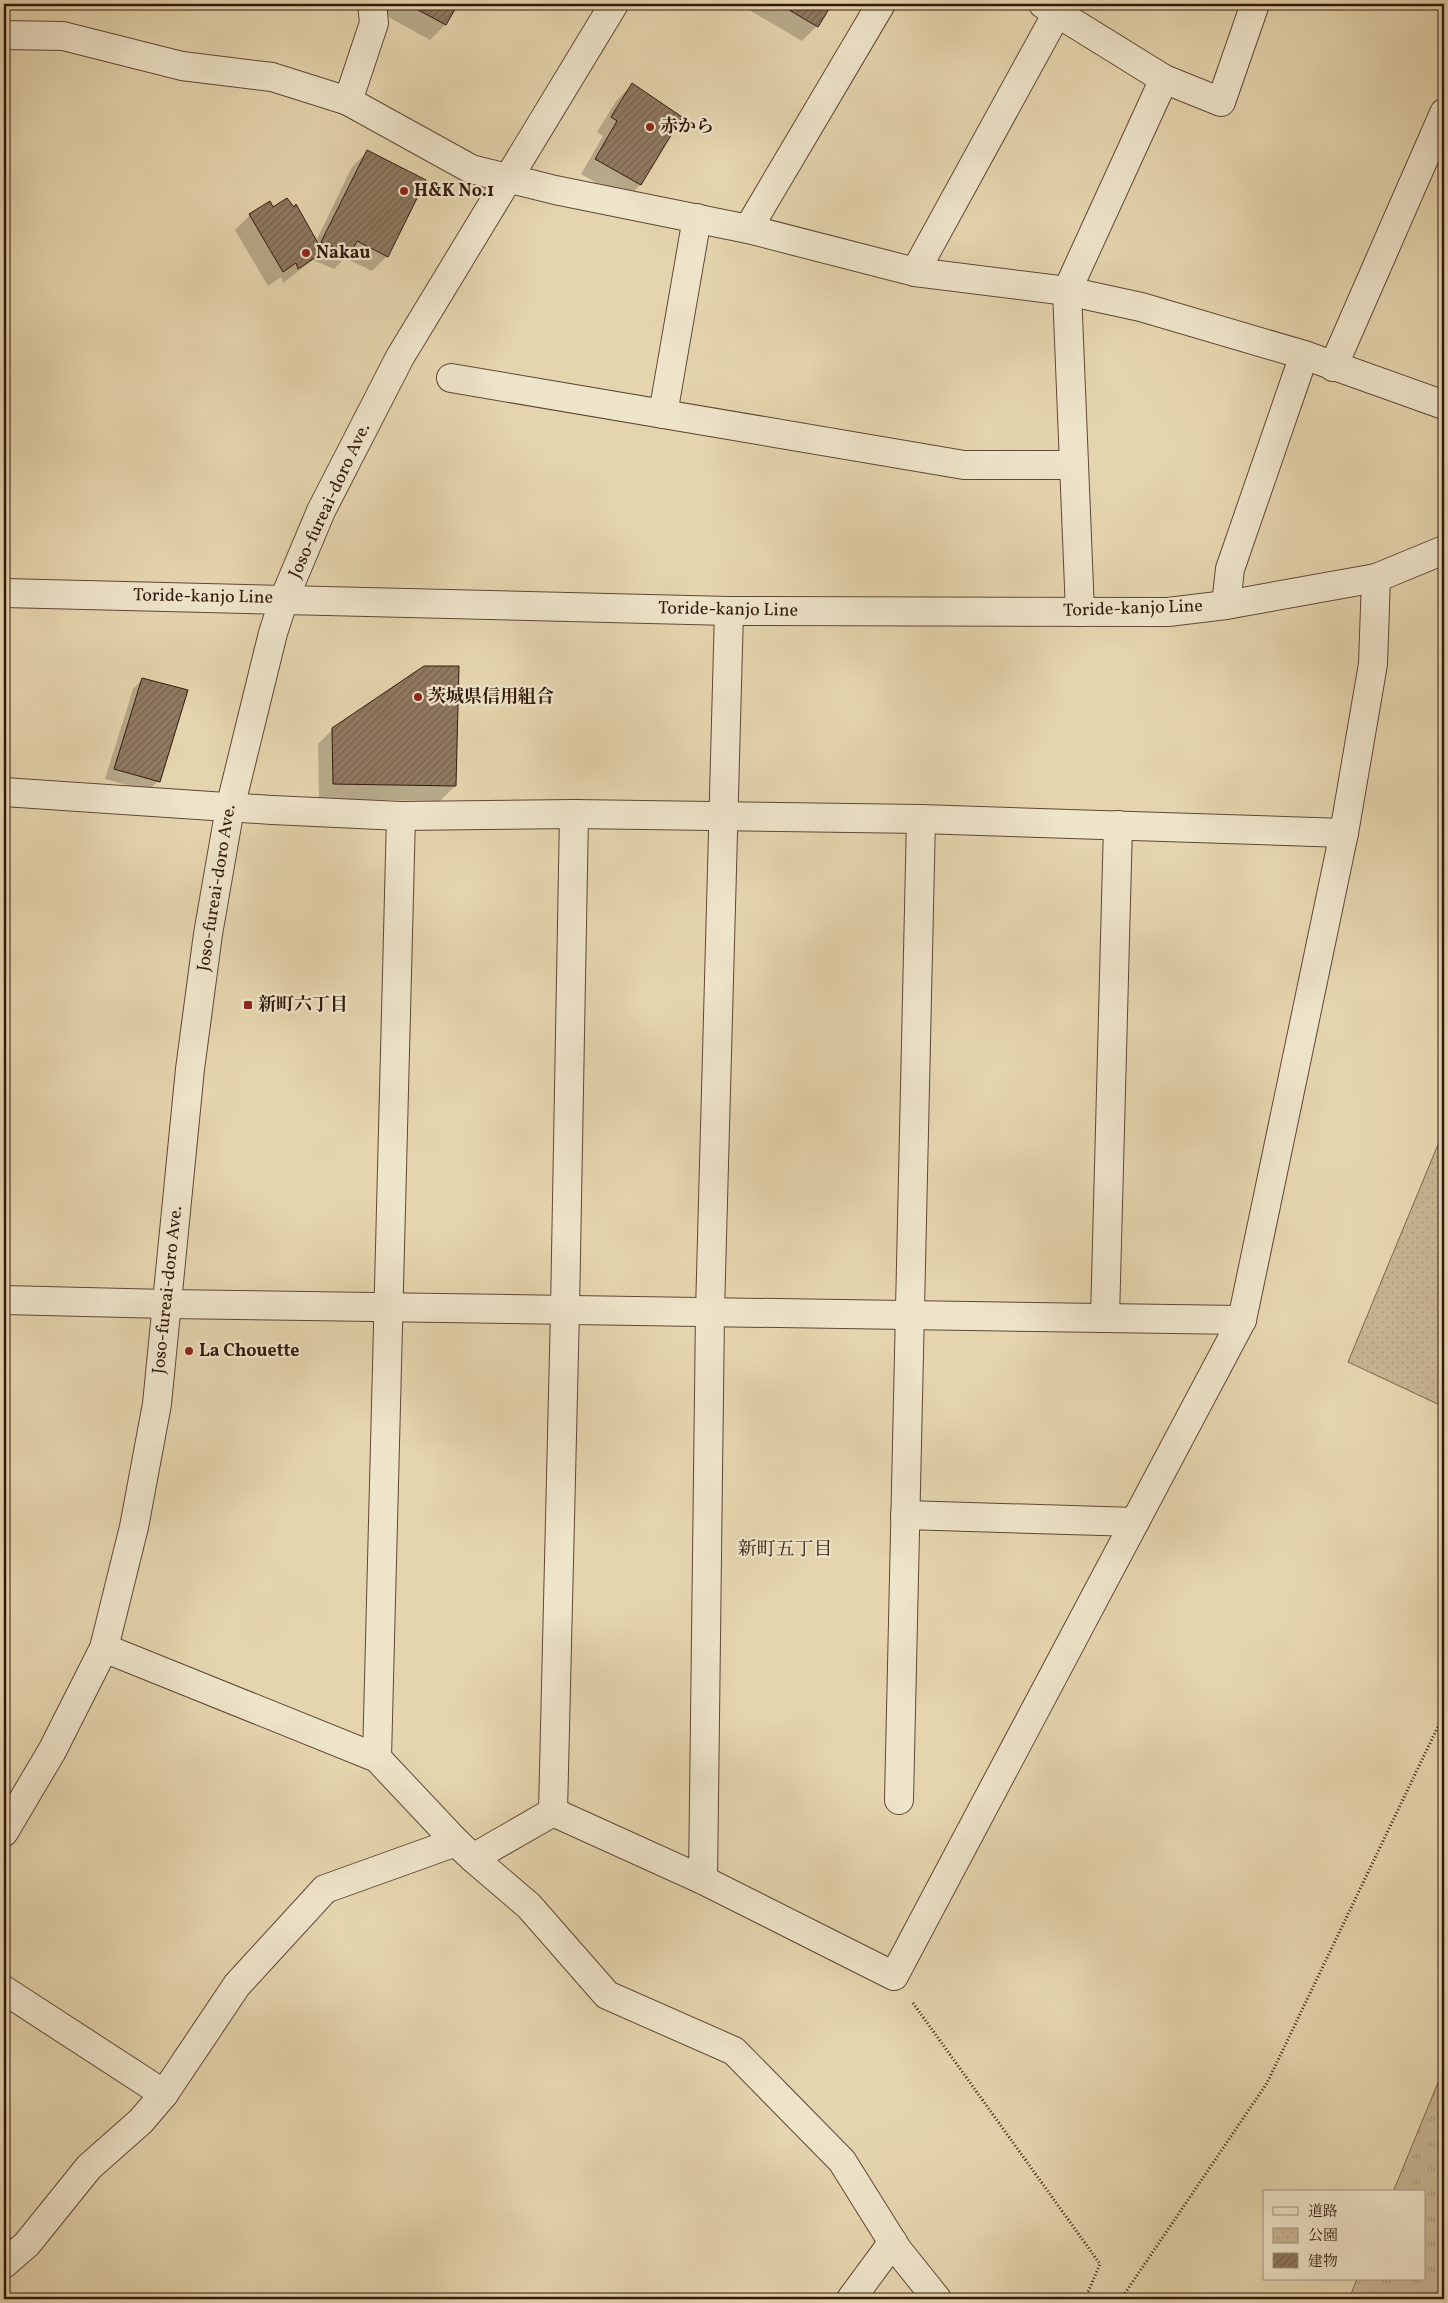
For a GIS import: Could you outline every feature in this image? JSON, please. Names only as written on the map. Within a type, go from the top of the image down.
[{"type":"street","points":[[348,101],[374,23],[372,4]]},
{"type":"street","name":"Joso-fureai-doro Ave.","points":[[4,1832],[52,1751],[104,1648],[134,1527],[157,1404],[190,1068],[208,934],[230,808],[273,633],[284,599],[321,511],[400,357],[510,179],[614,4]]},
{"type":"street","points":[[748,229],[881,4]]},
{"type":"street","points":[[915,272],[1054,7],[1164,79],[1221,102],[1256,4]]},
{"type":"street","points":[[4,35],[63,36],[182,66],[272,77],[348,101],[471,169],[555,190],[748,229],[915,272],[1067,291],[1141,307],[1304,355],[1333,367],[1444,405]]},
{"type":"street","points":[[1080,612],[1067,291],[1164,79]]},
{"type":"street","points":[[1333,367],[1444,113]]},
{"type":"street","points":[[663,414],[697,218]]},
{"type":"street","points":[[1226,605],[1230,569],[1304,355]]},
{"type":"street","points":[[451,378],[964,465],[1073,465]]},
{"type":"street","name":"Toride-kanjo Line","points":[[4,593],[729,612],[1168,612],[1226,605],[1376,578],[1444,550]]},
{"type":"street","points":[[4,2264],[27,2244],[90,2167],[141,2121],[164,2094],[237,1985],[325,1889],[464,1850],[553,1812],[703,1880],[894,1976],[1242,1320],[1344,833],[1373,664],[1376,578]]},
{"type":"street","points":[[703,1880],[710,1312],[729,612]]},
{"type":"street","points":[[4,792],[230,808],[401,816],[574,814],[921,819],[1344,833]]},
{"type":"street","points":[[553,1812],[574,814]]},
{"type":"street","points":[[377,1758],[390,1307],[401,816]]},
{"type":"street","points":[[899,1800],[921,819]]},
{"type":"street","points":[[1105,1318],[1118,825]]},
{"type":"street","points":[[4,1300],[1242,1320]]},
{"type":"street","points":[[905,1515],[1136,1522]]},
{"type":"street","points":[[104,1648],[377,1758],[464,1850],[529,1906],[607,1995],[734,2051],[842,2162],[893,2242],[937,2299]]},
{"type":"street","points":[[4,1990],[164,2094]]},
{"type":"street","points":[[852,2299],[893,2242]]},
{"type":"path","points":[[1121,2299],[1267,2083],[1444,1714]]},
{"type":"path","points":[[894,1976],[955,2064],[1100,2264],[1085,2299]]},
{"type":"green space","points":[[1444,1130],[1444,1407],[1348,1362]]},
{"type":"green space","points":[[1444,2068],[1444,2299],[1349,2299],[1357,2280],[1426,2280],[1426,2190],[1394,2190]]},
{"type":"building","points":[[407,4],[458,4],[446,25]]},
{"type":"building","points":[[779,4],[832,4],[818,27]]},
{"type":"building","points":[[632,83],[682,117],[641,185],[595,159],[617,121],[611,117]]},
{"type":"building","points":[[367,150],[426,180],[388,257],[357,241],[350,255],[321,242]]},
{"type":"building","points":[[287,198],[294,207],[296,204],[323,252],[298,269],[296,263],[283,272],[249,214],[270,201],[273,207]]},
{"type":"building","name":"茨城県信用組合","points":[[424,666],[459,666],[456,786],[333,784],[332,728]]},
{"type":"building","points":[[142,678],[188,690],[160,782],[114,769]]},
{"type":"place","name":"赤から","points":[[650,127]]},
{"type":"place","name":"H&K No.1","points":[[404,191]]},
{"type":"place","name":"Nakau","points":[[306,253]]},
{"type":"place","name":"茨城県信用組合","points":[[418,697]]},
{"type":"place","name":"新町六丁目","points":[[248,1005]]},
{"type":"place","name":"La Chouette","points":[[189,1351]]},
{"type":"district","name":"新町五丁目","points":[[785,1550]]}]
